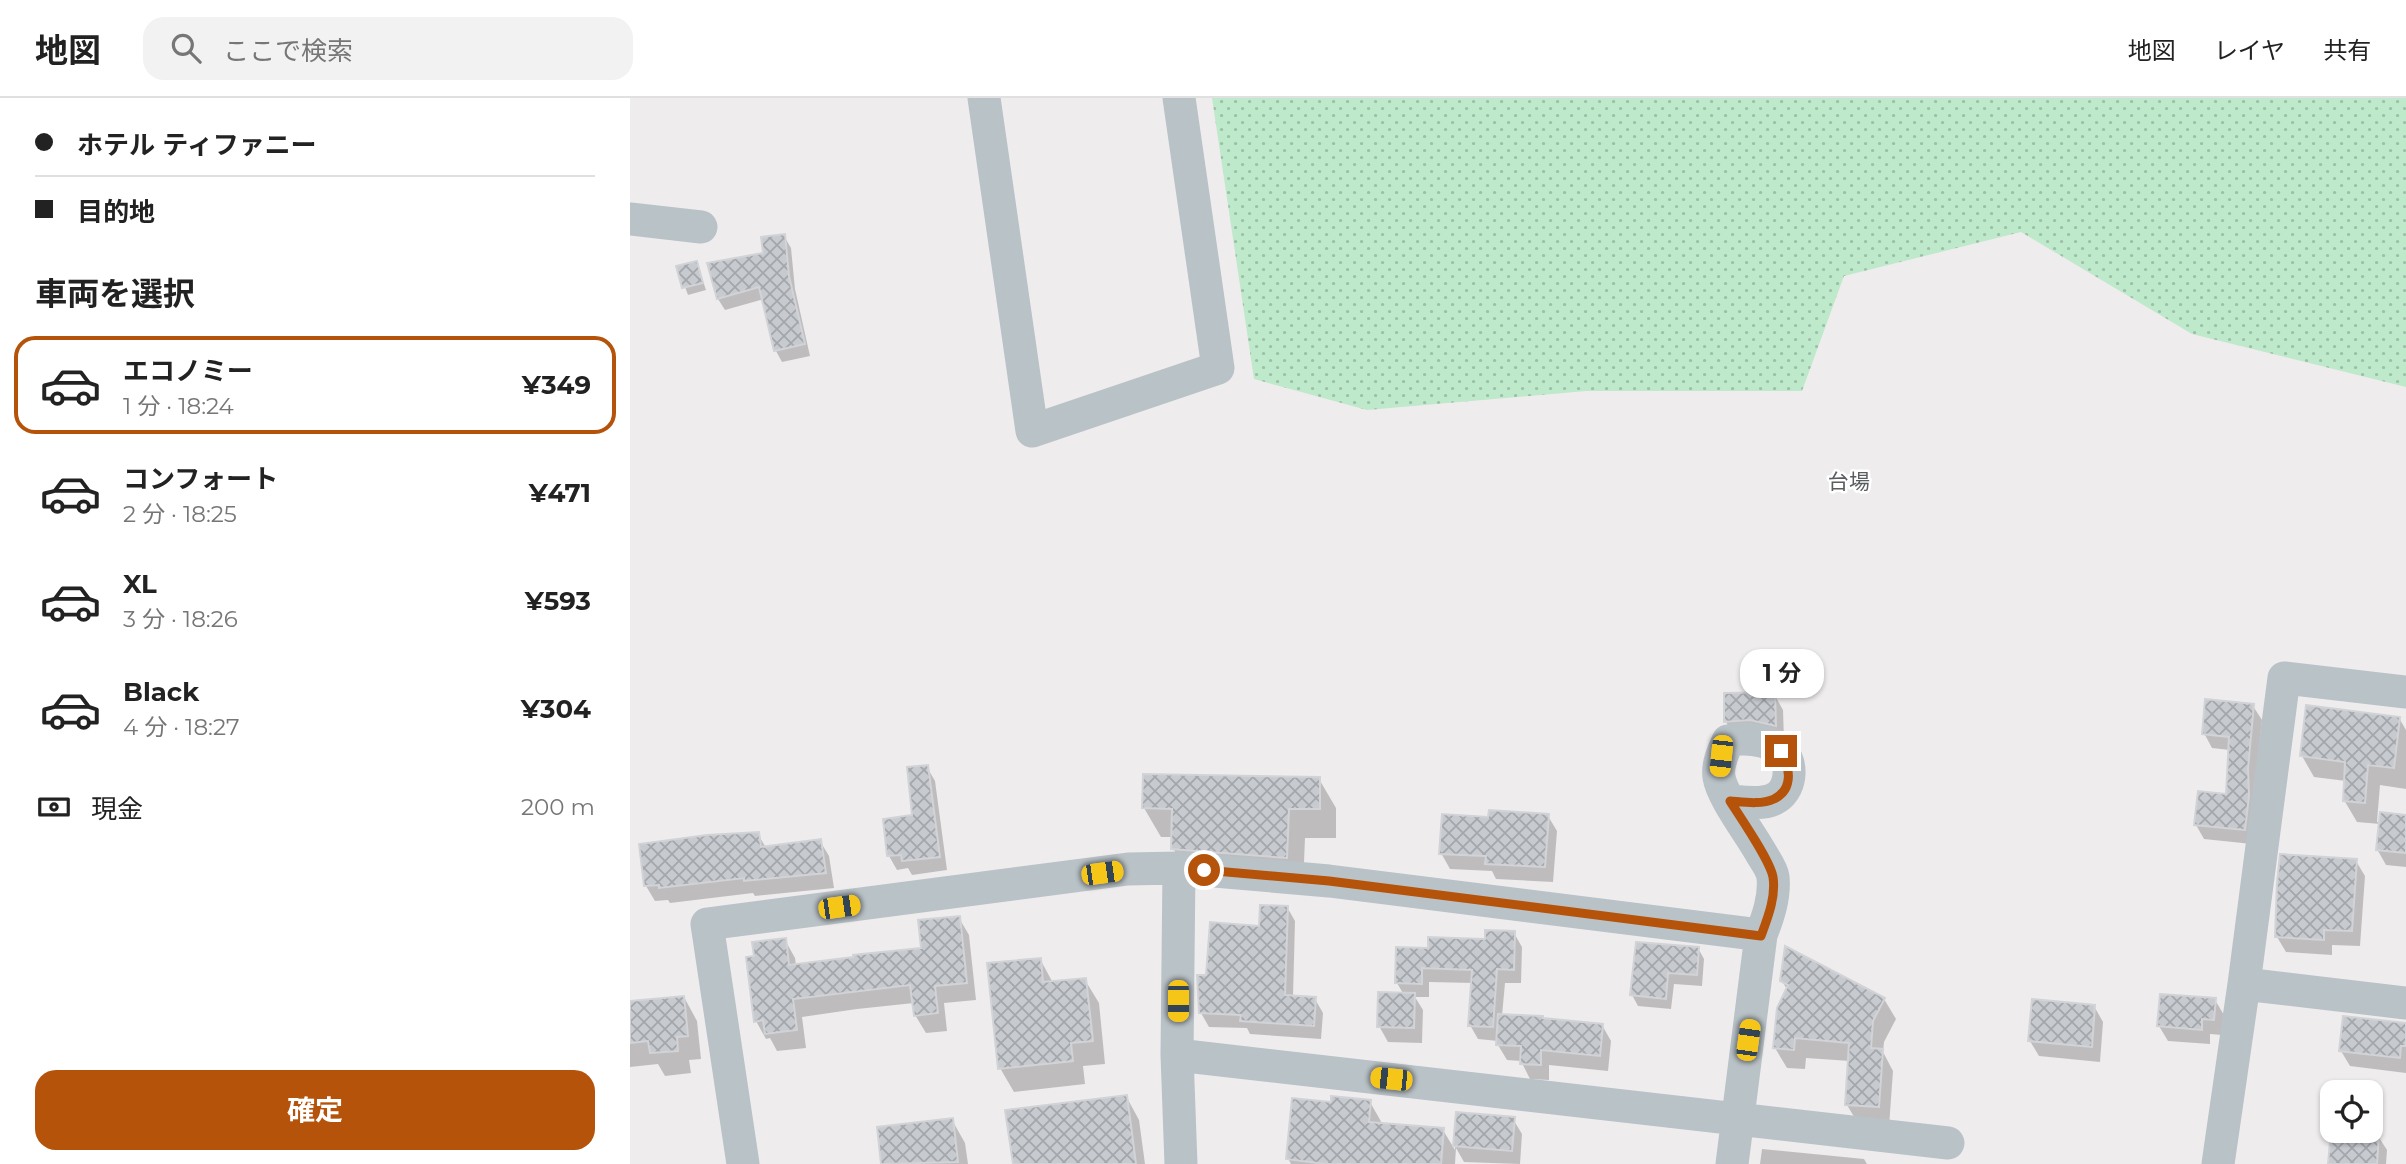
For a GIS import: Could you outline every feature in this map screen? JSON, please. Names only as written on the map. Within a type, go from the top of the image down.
[{"type":"street","points":[[984,98],[1032,431],[1218,368],[1180,98]]},
{"type":"street","points":[[630,219],[701,227]]},
{"type":"street","points":[[2218,1164],[2284,678],[2406,692]]},
{"type":"street","points":[[1730,801],[1773,875],[1772,904],[1761,936],[1732,1164]]},
{"type":"street","points":[[743,1164],[707,925],[1128,869],[1179,868],[1329,881],[1761,936]]},
{"type":"street","points":[[1179,868],[1177,1055],[1181,1164]]},
{"type":"street","points":[[2244,984],[2406,1003]]},
{"type":"street","points":[[1177,1055],[1948,1143]]},
{"type":"green space","points":[[1212,98],[2406,98],[2406,387],[2192,334],[2021,232],[1844,276],[1802,391],[1586,391],[1367,410],[1254,379]]},
{"type":"building","points":[[785,234],[789,276],[805,344],[774,351],[759,287],[717,299],[707,263],[763,253],[761,237]]},
{"type":"building","points":[[697,261],[703,283],[682,288],[676,266]]},
{"type":"building","points":[[1775,692],[1776,726],[1750,720],[1724,722],[1724,693]]},
{"type":"building","points":[[2205,699],[2254,704],[2245,830],[2194,825],[2198,791],[2226,794],[2229,737],[2202,734]]},
{"type":"building","points":[[2306,705],[2400,717],[2394,768],[2368,765],[2365,803],[2343,801],[2345,762],[2300,756]]},
{"type":"building","points":[[928,765],[940,857],[902,861],[901,855],[887,856],[883,819],[912,815],[907,767]]},
{"type":"building","points":[[1143,774],[1320,777],[1320,809],[1289,809],[1287,858],[1171,849],[1172,809],[1142,808]]},
{"type":"building","points":[[1489,810],[1549,814],[1545,867],[1485,864],[1486,856],[1439,854],[1442,814],[1488,817]]},
{"type":"building","points":[[2380,812],[2406,815],[2406,853],[2376,850]]},
{"type":"building","points":[[759,832],[761,847],[821,839],[826,873],[744,881],[744,878],[659,888],[659,885],[644,886],[639,844],[707,835]]},
{"type":"building","points":[[2280,854],[2357,859],[2352,931],[2324,930],[2324,940],[2275,937]]},
{"type":"building","points":[[1260,905],[1288,906],[1285,995],[1316,997],[1314,1026],[1240,1021],[1241,1015],[1199,1013],[1197,975],[1206,975],[1210,922],[1259,926]]},
{"type":"building","points":[[960,916],[967,983],[935,986],[938,1013],[914,1016],[910,985],[793,999],[797,1030],[765,1034],[763,1020],[754,1022],[746,957],[754,956],[752,942],[786,938],[789,965],[853,957],[921,948],[918,920]]},
{"type":"building","points":[[1485,930],[1515,931],[1514,970],[1497,969],[1493,1027],[1468,1026],[1472,970],[1422,968],[1422,984],[1395,983],[1396,947],[1428,948],[1428,937],[1485,939]]},
{"type":"building","points":[[1636,942],[1699,947],[1697,975],[1668,973],[1666,999],[1630,995]]},
{"type":"building","points":[[1785,946],[1885,998],[1873,1021],[1871,1048],[1883,1049],[1879,1107],[1845,1105],[1849,1043],[1795,1038],[1794,1050],[1773,1048],[1777,1008],[1788,985],[1780,981]]},
{"type":"building","points":[[1041,958],[1043,982],[1086,978],[1093,1041],[1071,1043],[1073,1061],[998,1069],[987,963]]},
{"type":"building","points":[[1378,992],[1415,993],[1414,1028],[1377,1027]]},
{"type":"building","points":[[2160,994],[2216,998],[2214,1020],[2202,1019],[2202,1030],[2157,1026]]},
{"type":"building","points":[[684,996],[688,1036],[677,1037],[678,1051],[650,1053],[648,1041],[630,1043],[630,1001]]},
{"type":"building","points":[[2032,999],[2095,1005],[2092,1047],[2028,1041]]},
{"type":"building","points":[[1498,1014],[1543,1016],[1603,1024],[1600,1056],[1541,1050],[1541,1065],[1520,1064],[1521,1046],[1496,1045]]},
{"type":"building","points":[[2343,1016],[2406,1023],[2406,1046],[2401,1046],[2400,1058],[2339,1051]]},
{"type":"building","points":[[1127,1095],[1136,1164],[1013,1164],[1005,1110]]},
{"type":"building","points":[[1331,1096],[1371,1100],[1369,1122],[1444,1128],[1441,1164],[1325,1164],[1286,1159],[1292,1098],[1331,1102]]},
{"type":"building","points":[[1456,1112],[1515,1117],[1512,1151],[1453,1146]]},
{"type":"building","points":[[953,1118],[958,1162],[881,1164],[877,1127]]},
{"type":"building","points":[[2330,1143],[2378,1143],[2377,1164],[2328,1164]]},
{"type":"district","name":"台場","points":[[1849,481]]},
{"type":"route","points":[[1204,870],[1329,881],[1761,936],[1772,904],[1773,875],[1730,801],[1754,803],[1774,799],[1785,789],[1790,775],[1781,751]]}]
